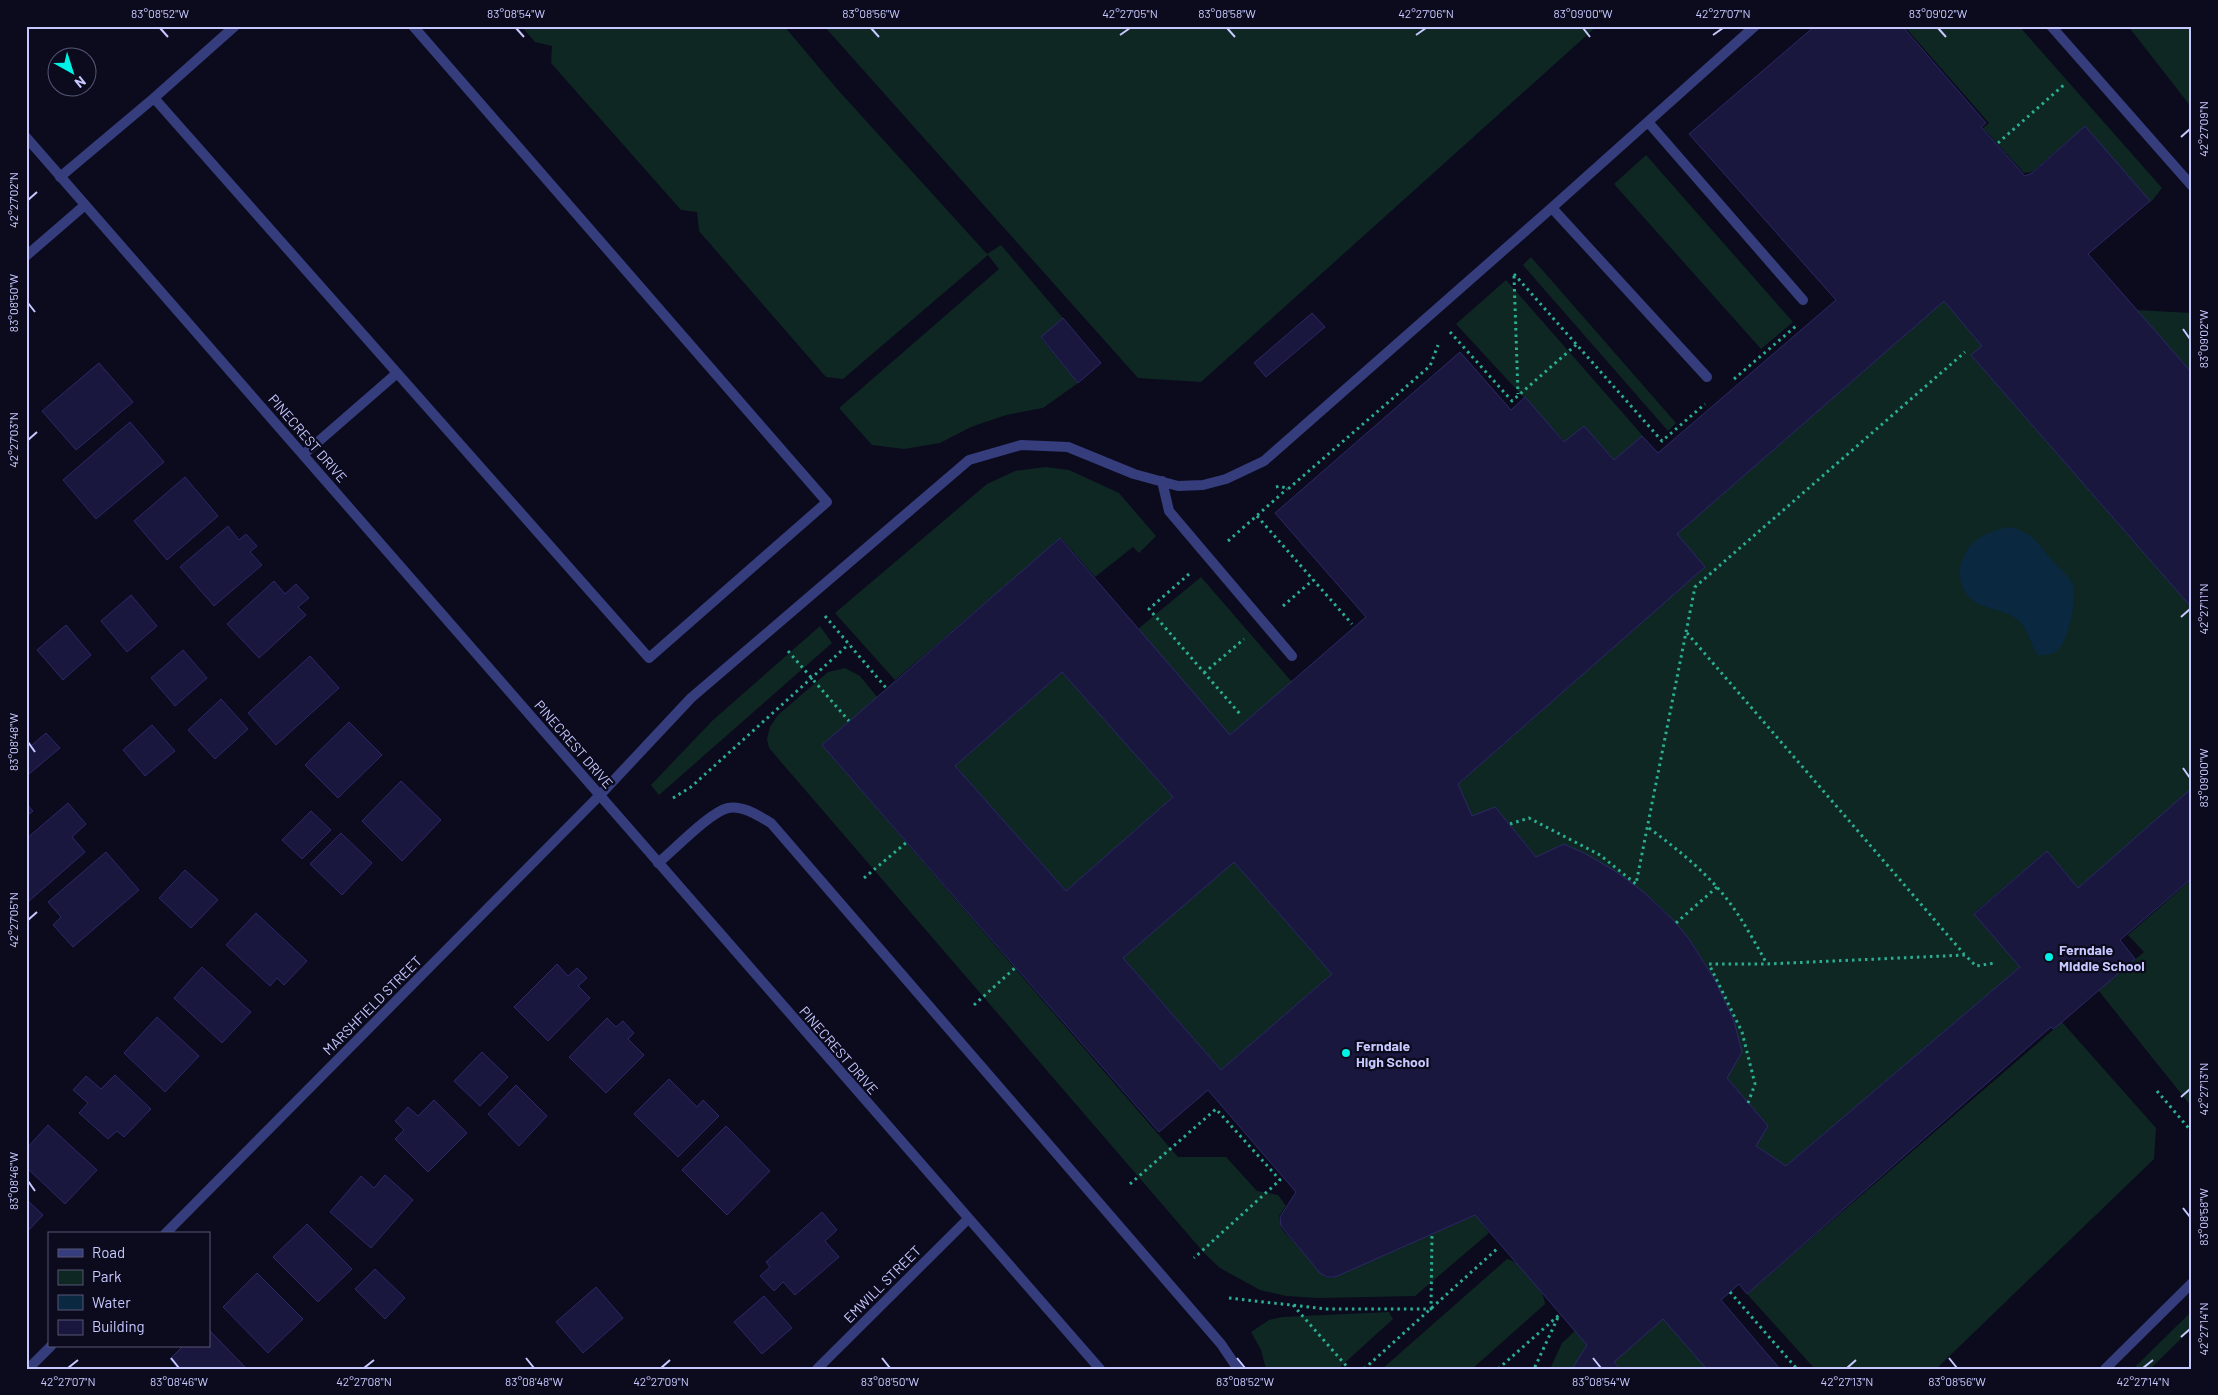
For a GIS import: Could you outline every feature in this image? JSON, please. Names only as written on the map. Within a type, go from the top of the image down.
[{"type":"street","points":[[60,177],[154,98],[235,26]]},
{"type":"street","points":[[154,98],[396,374],[650,658],[827,502],[413,26]]},
{"type":"street","name":"MARSHFIELD STREET","points":[[167,1232],[600,795],[691,698],[969,460],[1021,445],[1068,447],[1134,474],[1178,486],[1203,485],[1226,479],[1264,461],[1552,208],[1755,26]]},
{"type":"street","points":[[2051,26],[2192,186]]},
{"type":"street","points":[[1648,122],[1803,300]]},
{"type":"street","name":"PINECREST DRIVE","points":[[26,137],[1100,1369]]},
{"type":"street","points":[[26,256],[85,206]]},
{"type":"street","points":[[1552,208],[1707,377]]},
{"type":"street","points":[[304,454],[396,374]]},
{"type":"street","points":[[1162,481],[1169,512],[1292,656]]},
{"type":"street","points":[[658,863],[714,814],[729,808],[752,812],[771,823],[1214,1337],[1238,1369]]},
{"type":"street","name":"EMWILL STREET","points":[[817,1369],[968,1219]]},
{"type":"street","points":[[2105,1369],[2192,1283]]},
{"type":"street","points":[[28,1369],[49,1348]]},
{"type":"path","points":[[1998,143],[2072,78]]},
{"type":"path","points":[[1514,274],[1518,395]]},
{"type":"path","points":[[1446,326],[1512,401],[1577,344]]},
{"type":"path","points":[[1271,488],[1280,486],[1288,489],[1430,366],[1441,338]]},
{"type":"path","points":[[1510,824],[1529,818],[1600,855],[1636,884],[1649,828],[1696,587],[1965,352]]},
{"type":"path","points":[[1257,516],[1352,624]]},
{"type":"path","points":[[1149,609],[1240,714]]},
{"type":"path","points":[[819,621],[832,610]]},
{"type":"path","points":[[825,616],[887,689]]},
{"type":"path","points":[[1687,633],[1965,955],[1976,966],[1996,963]]},
{"type":"path","points":[[673,798],[691,787],[848,644]]},
{"type":"path","points":[[790,645],[786,648],[849,722]]},
{"type":"path","points":[[1649,828],[1688,858],[1717,887],[1744,924],[1767,964]]},
{"type":"path","points":[[864,878],[907,842]]},
{"type":"path","points":[[1676,923],[1717,887]]},
{"type":"path","points":[[1748,1103],[1756,1084],[1742,1032],[1709,964],[1767,964],[1965,955]]},
{"type":"path","points":[[974,1005],[1016,967]]},
{"type":"path","points":[[2157,1091],[2192,1132]]},
{"type":"path","points":[[1130,1184],[1216,1109],[1280,1180],[1194,1258]]},
{"type":"path","points":[[1431,1309],[1432,1234]]},
{"type":"path","points":[[1364,1369],[1498,1248]]},
{"type":"path","points":[[1730,1292],[1797,1369]]},
{"type":"path","points":[[1229,1298],[1326,1309],[1431,1309]]},
{"type":"path","points":[[1293,1305],[1349,1369]]},
{"type":"path","points":[[1498,1369],[1558,1315],[1534,1369]]},
{"type":"green space","points":[[521,26],[784,26],[838,90],[987,254],[1001,245],[1063,318],[1041,338],[1078,383],[1043,408],[1006,415],[971,427],[940,443],[904,449],[872,445],[839,408],[999,269],[988,255],[843,379],[826,377],[699,231],[697,212],[681,210],[551,63],[552,46],[535,42]]},
{"type":"green space","points":[[824,26],[1597,26],[1201,382],[1138,378]]},
{"type":"green space","points":[[1904,26],[2019,26],[2162,188],[2151,202],[2084,127],[2032,172],[2024,173],[1983,128],[1989,123]]},
{"type":"green space","points":[[2128,26],[2192,26],[2192,108]]},
{"type":"green space","points":[[1646,155],[1793,322],[1761,349],[1614,184]]},
{"type":"green space","points":[[1531,257],[1676,423],[1668,431],[1523,265]]},
{"type":"green space","points":[[1506,280],[1643,436],[1614,460],[1584,426],[1565,442],[1456,324]]},
{"type":"green space","points":[[1944,301],[1982,346],[1971,355],[2192,608],[2192,788],[2078,888],[2047,851],[1974,913],[2020,967],[1786,1166],[1756,1146],[1768,1126],[1727,1078],[1742,1052],[1736,1030],[1718,986],[1679,927],[1646,894],[1564,844],[1536,857],[1495,807],[1472,816],[1458,784],[1705,567],[1677,534]]},
{"type":"green space","points":[[2136,310],[2192,313],[2192,373]]},
{"type":"green space","points":[[1046,467],[1069,470],[1119,493],[1156,536],[1139,553],[1133,547],[1095,577],[1061,538],[895,680],[835,613],[987,484],[1015,471]]},
{"type":"green space","points":[[1201,577],[1292,682],[1230,736],[1138,629]]},
{"type":"green space","points":[[820,626],[832,643],[659,795],[651,785],[712,721]]},
{"type":"green space","points":[[845,668],[860,676],[878,698],[822,745],[1178,1157],[1226,1157],[1257,1191],[1278,1195],[1286,1206],[1279,1216],[1281,1228],[1325,1277],[1332,1278],[1476,1215],[1489,1233],[1415,1296],[1318,1298],[1286,1296],[1260,1290],[1220,1268],[1205,1254],[769,748],[767,739],[770,727],[778,715],[828,672]]},
{"type":"green space","points":[[1062,672],[1173,797],[1066,891],[955,766]]},
{"type":"green space","points":[[1234,862],[1332,974],[1221,1070],[1123,958]]},
{"type":"green space","points":[[2192,879],[2191,1106],[2098,990],[2144,952],[2128,935]]},
{"type":"green space","points":[[2062,1022],[2156,1128],[2154,1159],[1936,1369],[1815,1369],[1747,1294]]},
{"type":"green space","points":[[1507,1259],[1519,1265],[1531,1277],[1541,1291],[1545,1304],[1472,1369],[1382,1369]]},
{"type":"green space","points":[[2192,1311],[2192,1328],[2150,1369],[2133,1369]]},
{"type":"green space","points":[[1389,1312],[1393,1319],[1338,1369],[1266,1369],[1261,1350],[1251,1332],[1269,1320],[1282,1317]]},
{"type":"green space","points":[[1663,1319],[1705,1367],[1620,1369],[1614,1362]]},
{"type":"green space","points":[[1575,1331],[1587,1345],[1572,1369],[1550,1369],[1562,1343]]},
{"type":"water","points":[[2011,527],[2025,532],[2035,540],[2054,563],[2068,576],[2074,589],[2072,617],[2066,636],[2063,644],[2052,654],[2038,655],[2020,622],[2013,616],[1978,604],[1965,591],[1961,581],[1960,566],[1964,556],[1974,542],[1998,530]]},
{"type":"building","points":[[1815,26],[1902,26],[1986,123],[1981,127],[2025,176],[2032,173],[2085,126],[2150,201],[2088,254],[2192,373],[2192,608],[1971,355],[1982,346],[1944,301],[1677,534],[1705,567],[1458,784],[1472,816],[1495,807],[1536,857],[1564,844],[1586,854],[1615,871],[1645,893],[1676,923],[1689,939],[1715,980],[1734,1021],[1742,1052],[1727,1078],[1768,1126],[1756,1146],[1786,1166],[2020,967],[1974,914],[2047,851],[2078,888],[2192,788],[2192,878],[2120,940],[2135,959],[2062,1022],[2053,1029],[2051,1027],[1747,1294],[1739,1284],[1721,1300],[1780,1369],[1703,1369],[1705,1367],[1663,1319],[1614,1362],[1620,1369],[1572,1369],[1587,1345],[1475,1215],[1335,1277],[1327,1277],[1320,1273],[1281,1226],[1280,1217],[1296,1192],[1208,1090],[1159,1132],[822,745],[1060,538],[1230,735],[1366,617],[1275,513],[1460,352],[1511,410],[1525,397],[1564,442],[1584,426],[1614,460],[1642,436],[1658,453],[1836,300],[1689,134]],"holes":[[[1062,672],[1173,797],[1066,891],[955,766]],[[1234,862],[1332,974],[1221,1070],[1123,958]]]},
{"type":"building","points":[[1312,313],[1325,327],[1266,377],[1254,363]]},
{"type":"building","points":[[1063,318],[1101,363],[1078,383],[1041,337]]},
{"type":"building","points":[[99,363],[133,402],[76,450],[42,411]]},
{"type":"building","points":[[130,422],[164,462],[96,519],[63,480]]},
{"type":"building","points":[[185,477],[218,516],[167,560],[134,521]]},
{"type":"building","points":[[228,526],[239,540],[246,534],[257,546],[250,552],[262,565],[214,606],[180,567]]},
{"type":"building","points":[[274,581],[285,594],[296,584],[309,598],[298,607],[306,615],[259,658],[227,624]]},
{"type":"building","points":[[131,595],[157,626],[127,652],[101,621]]},
{"type":"building","points":[[66,625],[91,655],[63,680],[37,650]]},
{"type":"building","points":[[183,650],[207,678],[175,706],[151,678]]},
{"type":"building","points":[[310,656],[339,688],[276,745],[248,713]]},
{"type":"building","points":[[221,699],[248,729],[215,759],[188,730]]},
{"type":"building","points":[[349,722],[382,755],[338,798],[305,765]]},
{"type":"building","points":[[152,725],[175,751],[145,776],[123,750]]},
{"type":"building","points":[[46,733],[60,748],[29,774],[26,771],[26,750]]},
{"type":"building","points":[[401,781],[441,820],[402,861],[362,821]]},
{"type":"building","points":[[26,803],[33,811],[26,817]]},
{"type":"building","points":[[68,803],[86,824],[72,837],[85,852],[29,901],[26,898],[26,839]]},
{"type":"building","points":[[311,811],[331,830],[302,859],[282,840]]},
{"type":"building","points":[[341,833],[372,863],[342,895],[310,864]]},
{"type":"building","points":[[106,852],[139,890],[73,947],[53,925],[61,917],[48,902]]},
{"type":"building","points":[[185,870],[218,900],[191,928],[159,898]]},
{"type":"building","points":[[256,913],[307,961],[284,985],[277,978],[270,986],[226,945]]},
{"type":"building","points":[[557,964],[568,976],[577,968],[587,978],[578,986],[590,998],[548,1041],[514,1007]]},
{"type":"building","points":[[202,967],[251,1012],[222,1043],[174,998]]},
{"type":"building","points":[[157,1017],[199,1056],[165,1092],[124,1053]]},
{"type":"building","points":[[607,1018],[616,1027],[623,1021],[634,1033],[628,1039],[644,1055],[606,1093],[569,1057]]},
{"type":"building","points":[[482,1052],[508,1077],[480,1106],[454,1081]]},
{"type":"building","points":[[115,1075],[151,1109],[124,1137],[117,1131],[108,1139],[79,1113],[88,1103],[73,1090],[86,1076],[101,1089]]},
{"type":"building","points":[[669,1079],[697,1107],[703,1100],[719,1116],[678,1157],[634,1114]]},
{"type":"building","points":[[516,1085],[547,1116],[519,1146],[488,1114]]},
{"type":"building","points":[[434,1100],[467,1133],[428,1172],[395,1139],[404,1130],[395,1121],[408,1107],[418,1116]]},
{"type":"building","points":[[48,1125],[97,1170],[65,1204],[26,1167],[26,1149]]},
{"type":"building","points":[[726,1126],[770,1171],[727,1215],[682,1170]]},
{"type":"building","points":[[385,1175],[413,1200],[371,1248],[330,1212],[361,1176],[374,1188]]},
{"type":"building","points":[[26,1199],[43,1215],[26,1233]]},
{"type":"building","points":[[822,1212],[837,1230],[825,1241],[839,1257],[795,1295],[783,1282],[774,1291],[760,1276],[770,1267],[766,1262]]},
{"type":"building","points":[[307,1224],[352,1269],[318,1302],[273,1257]]},
{"type":"building","points":[[375,1269],[405,1298],[385,1319],[355,1289]]},
{"type":"building","points":[[257,1273],[303,1319],[268,1353],[223,1307]]},
{"type":"building","points":[[596,1287],[623,1318],[583,1353],[556,1322]]},
{"type":"building","points":[[764,1296],[792,1328],[762,1354],[734,1322]]},
{"type":"building","points":[[210,1331],[247,1369],[179,1369],[170,1359],[181,1348],[210,1348]]},
{"type":"place","name":"Ferndale Middle School","points":[[2049,957]]},
{"type":"place","name":"Ferndale High School","points":[[1346,1053]]}]
